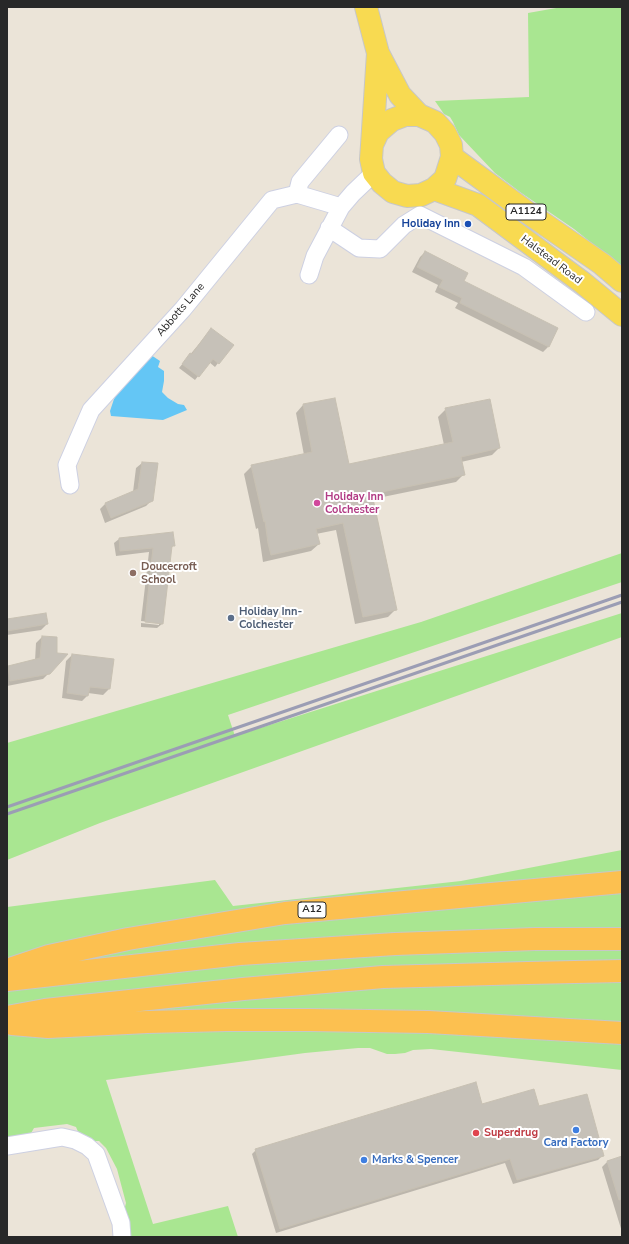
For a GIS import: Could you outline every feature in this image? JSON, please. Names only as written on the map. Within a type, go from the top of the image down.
[{"type":"highway","name":"A12","points":[[7,970],[49,956],[128,939],[285,912],[622,882]]},
{"type":"highway","points":[[7,980],[240,954],[395,944],[535,938],[622,939]]},
{"type":"highway","points":[[7,1017],[45,1010],[235,989],[383,977],[528,972],[622,971]]},
{"type":"highway","points":[[7,1024],[48,1027],[168,1021],[310,1020],[428,1022],[622,1033]]},
{"type":"main road","points":[[366,7],[378,53],[400,95],[419,116]]},
{"type":"main road","points":[[372,145],[378,132],[392,120],[405,115],[419,116],[435,122],[445,133],[451,145],[452,158],[445,179],[434,189],[421,195],[406,196],[393,192],[382,183],[374,172],[371,159],[378,53]]},
{"type":"main road","name":"A1124","points":[[452,158],[602,264],[622,281]]},
{"type":"main road","name":"Halstead Road","points":[[434,189],[478,205],[583,283],[622,316]]},
{"type":"street","points":[[339,135],[300,182],[297,194],[341,208]]},
{"type":"street","points":[[309,275],[315,256],[341,208],[353,193],[374,172]]},
{"type":"street","name":"Abbotts Lane","points":[[70,485],[67,465],[92,410],[183,309],[272,200],[297,194]]},
{"type":"street","points":[[329,228],[359,248],[380,249],[404,225],[420,215],[524,267],[586,312]]},
{"type":"street","points":[[7,1146],[62,1137],[75,1140],[87,1146],[96,1154],[121,1223],[122,1237]]},
{"type":"green space","points":[[562,7],[622,7],[622,267],[574,229],[495,173],[459,135],[450,117],[444,114],[435,101],[529,97],[528,13]]},
{"type":"green space","points":[[622,553],[622,582],[228,715],[235,736],[622,613],[622,637],[100,823],[7,860],[7,743],[421,622]]},
{"type":"green space","points":[[622,850],[622,1070],[431,1049],[387,1054],[370,1048],[358,1048],[305,1053],[106,1080],[153,1224],[228,1206],[238,1237],[130,1237],[124,1211],[126,1203],[117,1169],[106,1148],[99,1141],[92,1141],[79,1134],[76,1127],[67,1124],[34,1128],[30,1135],[7,1138],[7,907],[215,880],[233,906],[461,881]]},
{"type":"water","points":[[151,355],[160,361],[158,367],[164,371],[162,392],[178,404],[184,405],[187,410],[163,420],[111,416],[110,411],[114,399],[125,382]]},
{"type":"building","points":[[425,251],[468,273],[464,281],[558,328],[549,347],[460,303],[462,298],[439,287],[443,280],[417,267]]},
{"type":"building","points":[[211,328],[234,345],[219,364],[213,359],[199,377],[182,364],[190,353],[192,354]]},
{"type":"building","name":"Holiday Inn Colchester","points":[[335,398],[349,464],[453,442],[445,408],[490,399],[500,448],[461,457],[465,475],[372,494],[397,610],[363,617],[343,523],[316,529],[320,544],[271,555],[265,521],[264,522],[251,465],[312,452],[303,404]]},
{"type":"building","points":[[142,462],[158,463],[153,501],[111,518],[105,503],[138,489]]},
{"type":"building","points":[[173,532],[175,546],[172,546],[163,624],[145,622],[153,548],[120,551],[119,538]]},
{"type":"building","points":[[46,613],[48,624],[7,631],[7,619]]},
{"type":"building","points":[[42,636],[57,637],[57,653],[68,654],[50,674],[10,681],[8,666],[40,658]]},
{"type":"building","points":[[72,654],[114,659],[110,689],[90,687],[88,696],[67,693]]},
{"type":"building","name":"Marks & Spencer","points":[[476,1082],[482,1104],[534,1089],[539,1106],[587,1094],[604,1156],[517,1180],[510,1159],[280,1229],[255,1149]]},
{"type":"building","points":[[622,1156],[622,1199],[619,1200],[607,1161]]},
{"type":"railway","points":[[7,807],[622,595]]},
{"type":"railway","points":[[7,814],[622,602]]},
{"type":"place","name":"Holiday Inn","points":[[468,224]]},
{"type":"place","name":"Holiday Inn Colchester","points":[[317,503]]},
{"type":"place","name":"Doucecroft School","points":[[133,573]]},
{"type":"place","name":"Holiday Inn- Colchester","points":[[231,618]]},
{"type":"place","name":"Card Factory","points":[[576,1130]]},
{"type":"place","name":"Superdrug","points":[[476,1133]]},
{"type":"place","name":"Marks & Spencer","points":[[364,1160]]}]
